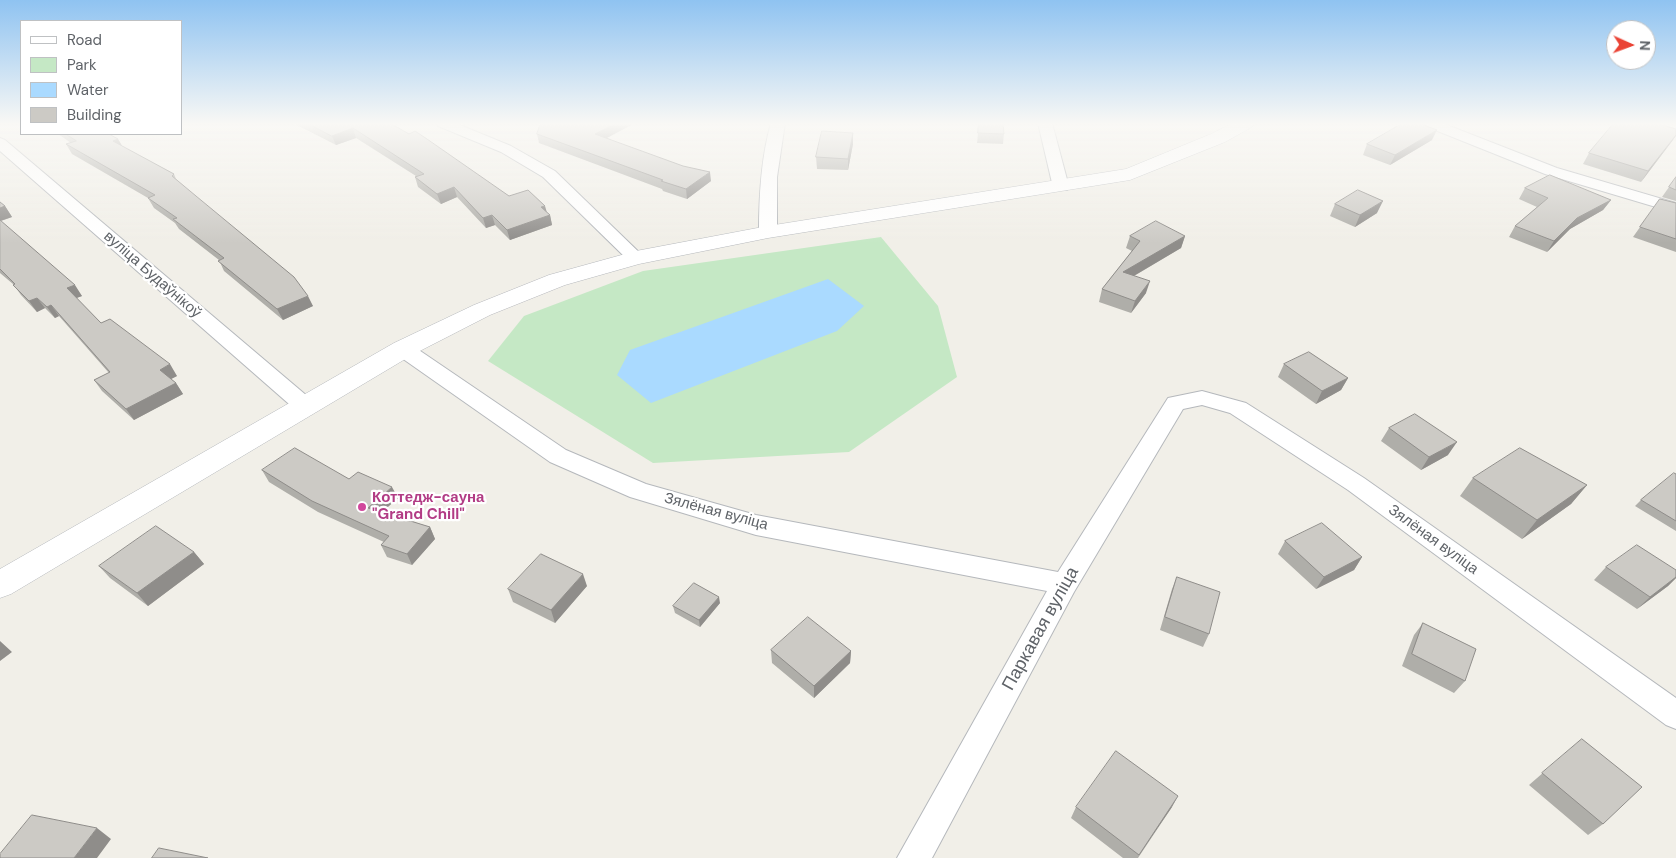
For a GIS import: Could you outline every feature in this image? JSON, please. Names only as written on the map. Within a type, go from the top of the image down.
[{"type":"street","name":"вуліца Будаўнікоў","points":[[24,163],[305,406]]},
{"type":"street","points":[[530,163],[549,174],[636,258]]},
{"type":"street","points":[[768,232],[767,205],[771,163]]},
{"type":"street","points":[[1055,163],[1061,187]]},
{"type":"street","points":[[0,585],[403,349],[482,310],[556,280],[636,258],[768,232],[1061,187],[1130,174],[1157,163]]},
{"type":"street","points":[[1531,163],[1551,171],[1676,208]]},
{"type":"street","name":"Зялёная вуліца","points":[[403,349],[558,456],[639,491],[756,524],[1065,584]]},
{"type":"street","name":"Зялёная вуліца","points":[[1176,403],[1202,398],[1238,408],[1356,484],[1676,715]]},
{"type":"street","name":"Паркавая вуліца","points":[[914,858],[1065,584],[1176,403]]},
{"type":"green space","points":[[881,237],[938,306],[957,377],[849,452],[653,463],[488,361],[524,316],[643,271]]},
{"type":"water","points":[[828,279],[864,306],[837,331],[651,403],[617,375],[630,350]]},
{"type":"building","points":[[99,163],[154,163],[174,174],[172,176],[294,277],[308,296],[277,309],[218,261],[224,258],[173,219],[177,218],[148,198],[155,195]]},
{"type":"building","points":[[407,163],[461,163],[509,196],[528,190],[545,206],[541,207],[550,215],[507,230],[492,215],[483,218],[454,187],[437,194],[415,177],[424,174]]},
{"type":"building","points":[[617,163],[675,163],[710,172],[686,189],[661,181],[663,180]]},
{"type":"building","points":[[1622,163],[1654,163],[1648,171]]},
{"type":"building","points":[[1550,175],[1611,200],[1577,218],[1554,241],[1515,226],[1548,198],[1525,188]]},
{"type":"building","points":[[1676,177],[1676,190],[1669,187]]},
{"type":"building","points":[[1358,190],[1383,201],[1360,215],[1335,204]]},
{"type":"building","points":[[1660,199],[1676,203],[1676,239],[1640,227]]},
{"type":"building","points":[[0,220],[75,285],[67,288],[101,323],[110,319],[170,364],[160,370],[176,383],[126,409],[94,380],[110,372],[51,305],[47,307],[37,298],[29,301],[0,269]]},
{"type":"building","points":[[1156,221],[1185,236],[1123,272],[1150,281],[1135,301],[1102,289],[1140,241],[1130,236]]},
{"type":"building","points":[[1309,352],[1348,378],[1322,391],[1284,364]]},
{"type":"building","points":[[1415,414],[1457,442],[1429,457],[1389,428]]},
{"type":"building","points":[[295,448],[349,479],[358,472],[392,487],[368,508],[430,527],[407,554],[381,545],[389,536],[312,501],[262,470]]},
{"type":"building","points":[[1520,448],[1587,485],[1537,520],[1473,478]]},
{"type":"building","points":[[1674,473],[1676,474],[1676,521],[1641,500]]},
{"type":"building","points":[[1322,523],[1362,557],[1324,577],[1285,541]]},
{"type":"building","points":[[156,526],[194,552],[137,593],[99,566]]},
{"type":"building","points":[[1637,545],[1676,570],[1676,577],[1650,597],[1606,567]]},
{"type":"building","points":[[541,554],[583,574],[551,610],[508,589]]},
{"type":"building","points":[[1177,577],[1220,592],[1209,634],[1165,617]]},
{"type":"building","points":[[694,583],[719,597],[699,620],[673,606]]},
{"type":"building","points":[[808,617],[851,651],[814,686],[771,650]]},
{"type":"building","points":[[1423,623],[1476,649],[1465,681],[1412,654]]},
{"type":"building","points":[[1582,739],[1642,787],[1603,824],[1542,773]]},
{"type":"building","points":[[1116,751],[1178,796],[1139,855],[1076,807]]},
{"type":"building","points":[[32,815],[97,828],[74,858],[0,858],[0,854]]},
{"type":"building","points":[[159,848],[208,858],[152,858]]},
{"type":"place","name":"Коттедж-сауна \"Grand Chill\"","points":[[362,507]]}]
